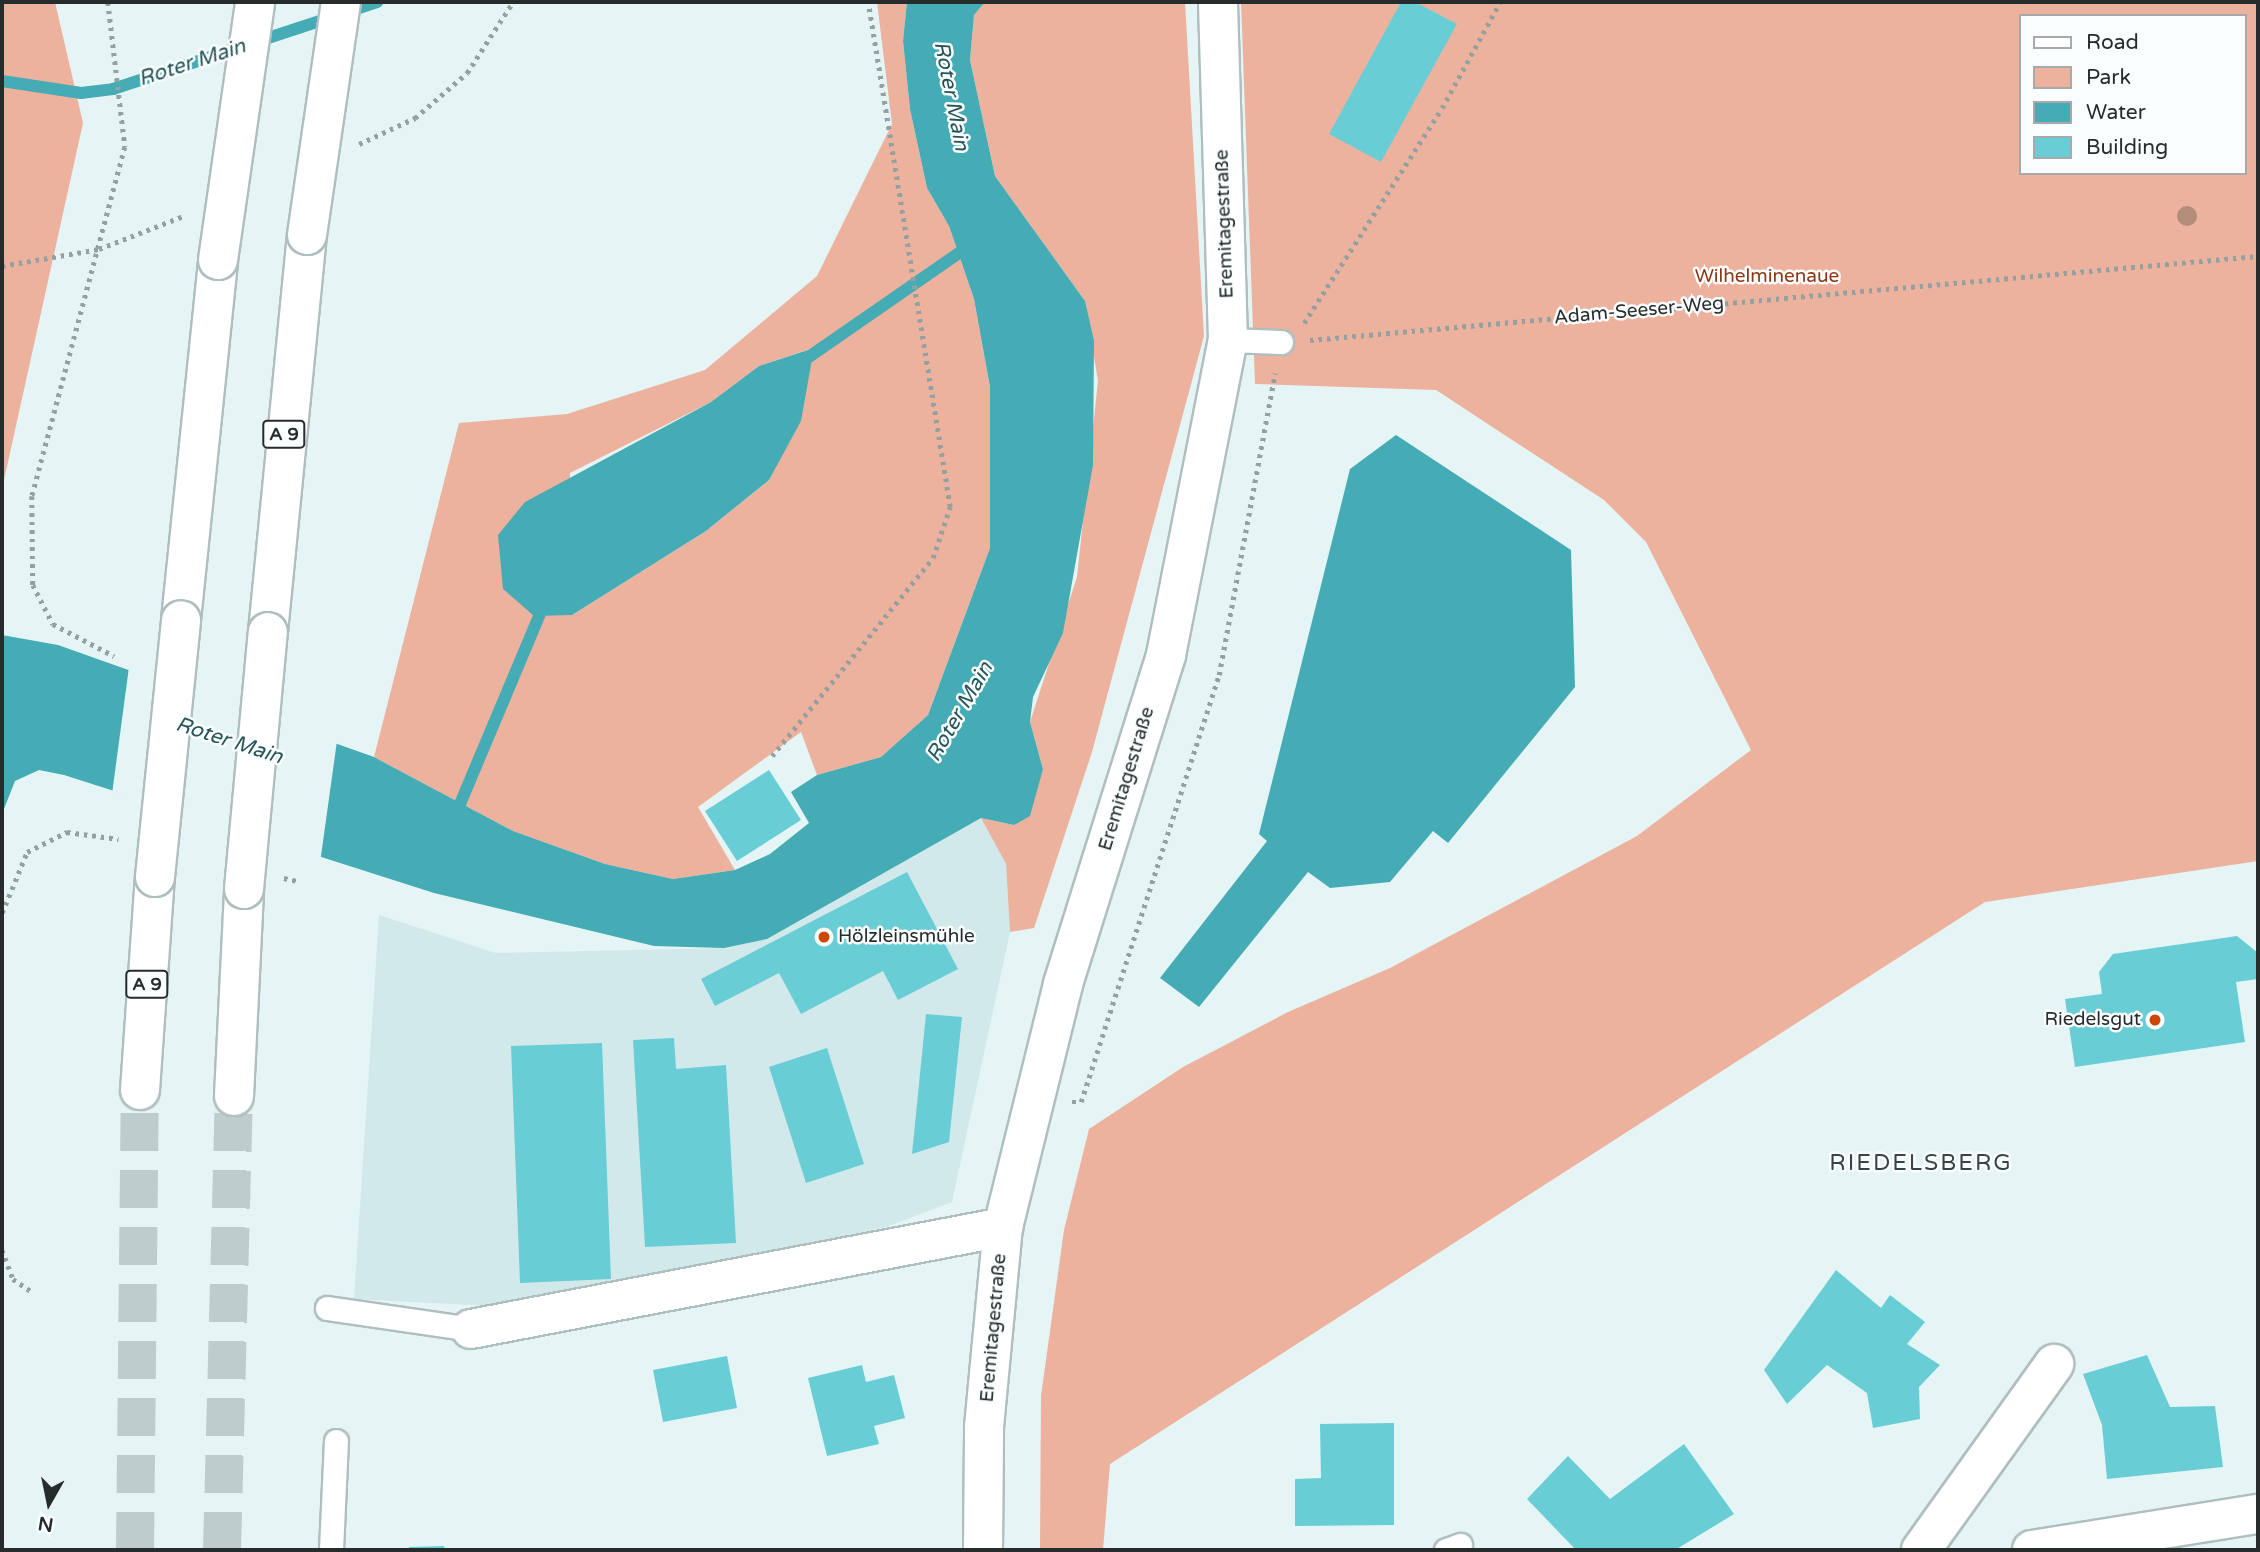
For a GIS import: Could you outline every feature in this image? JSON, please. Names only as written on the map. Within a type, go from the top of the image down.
[{"type":"main road","name":"A 9","points":[[140,1090],[155,877],[218,260],[255,2]]},
{"type":"main road","name":"A 9","points":[[234,1096],[244,889],[268,632],[307,236],[341,2]]},
{"type":"main road","name":"Eremitagestraße","points":[[983,1550],[984,1427],[1003,1227],[1063,984],[1166,655],[1228,340],[1219,2]]},
{"type":"main road","points":[[471,1329],[1003,1227]]},
{"type":"main road","points":[[1921,1550],[2054,1364]]},
{"type":"main road","points":[[2032,1550],[2258,1514]]},
{"type":"lane","points":[[1228,340],[1281,342]]},
{"type":"lane","points":[[327,1308],[471,1329]]},
{"type":"lane","points":[[331,1550],[336,1441]]},
{"type":"path","points":[[108,2],[116,67],[125,106],[125,147],[32,496],[33,585],[53,624],[114,656]]},
{"type":"path","points":[[772,757],[938,545],[950,507],[868,2]]},
{"type":"path","points":[[1081,1102],[1220,675],[1281,342],[1317,311],[1500,2]]},
{"type":"path","points":[[2,266],[99,249]]},
{"type":"path","name":"Adam-Seeser-Weg","points":[[1281,342],[2258,256]]},
{"type":"path","points":[[2,1250],[13,1279],[34,1293]]},
{"type":"shaded area","points":[[981,818],[1006,864],[1010,932],[952,1202],[886,1227],[509,1307],[354,1299],[379,915],[496,953],[724,948],[767,939]]},
{"type":"green space","points":[[2,2],[55,2],[83,123],[2,489]]},
{"type":"green space","points":[[877,2],[907,2],[903,41],[910,109],[927,188],[949,226],[974,299],[990,387],[990,548],[928,715],[881,757],[817,775],[801,732],[698,807],[735,870],[673,879],[605,864],[513,831],[374,757],[459,423],[567,414],[705,370],[817,276],[892,124]],"holes":[[[813,348],[769,480],[706,531],[572,615],[570,473],[711,402],[759,366]]]},
{"type":"green space","points":[[985,2],[1185,2],[1204,336],[1092,752],[1034,928],[1010,932],[1006,864],[981,818],[1014,825],[1043,769],[1030,722],[1077,577],[1098,381],[1085,301],[995,176],[970,60],[974,15]]},
{"type":"green space","name":"Wilhelminenaue","points":[[1241,2],[2258,2],[2258,861],[1985,902],[1110,1464],[1103,1550],[1040,1550],[1041,1396],[1064,1230],[1089,1129],[1183,1067],[1288,1012],[1390,968],[1637,836],[1751,750],[1646,542],[1604,500],[1436,390],[1255,384]]},
{"type":"water","points":[[907,2],[985,2],[974,15],[970,60],[995,176],[1085,301],[1094,341],[1093,465],[1063,633],[1033,697],[1030,722],[1043,769],[1030,816],[1014,825],[981,818],[767,939],[724,948],[654,946],[434,893],[64,775],[39,770],[15,781],[2,814],[2,635],[58,645],[374,757],[513,831],[605,864],[673,879],[735,870],[770,854],[809,823],[791,792],[817,775],[881,757],[928,715],[990,548],[990,387],[974,299],[949,226],[927,188],[910,109],[903,41]]},
{"type":"water","points":[[814,348],[801,421],[769,480],[706,531],[572,615],[534,616],[503,589],[498,535],[525,502],[711,402],[759,366]]},
{"type":"water","points":[[1396,435],[1571,550],[1575,687],[1448,843],[1433,831],[1390,882],[1330,888],[1308,872],[1199,1007],[1160,978],[1267,841],[1259,834],[1350,469]]},
{"type":"pier","points":[[129,667],[337,741],[320,863],[112,794]]},
{"type":"building","points":[[1401,2],[1415,2],[1457,24],[1381,162],[1329,134]]},
{"type":"building","points":[[769,770],[801,820],[737,861],[705,811]]},
{"type":"building","points":[[907,872],[958,969],[898,1000],[883,971],[801,1014],[779,973],[715,1006],[701,979]]},
{"type":"building","name":"Riedelsgut","points":[[2237,936],[2258,953],[2258,979],[2236,982],[2245,1042],[2075,1067],[2065,999],[2102,994],[2099,972],[2113,954]]},
{"type":"building","points":[[926,1014],[962,1017],[949,1142],[912,1154]]},
{"type":"building","points":[[674,1038],[676,1069],[726,1065],[736,1243],[645,1247],[633,1040]]},
{"type":"building","points":[[602,1043],[611,1279],[520,1283],[511,1046]]},
{"type":"building","points":[[827,1048],[864,1164],[806,1183],[769,1067]]},
{"type":"building","points":[[1836,1270],[1881,1308],[1890,1295],[1925,1322],[1907,1344],[1940,1365],[1919,1387],[1920,1419],[1873,1428],[1867,1393],[1827,1365],[1787,1404],[1764,1370]]},
{"type":"building","points":[[2147,1355],[2170,1407],[2215,1406],[2223,1467],[2107,1479],[2102,1425],[2083,1374]]},
{"type":"building","points":[[727,1356],[737,1408],[663,1422],[653,1370]]},
{"type":"building","points":[[862,1365],[866,1382],[894,1375],[905,1418],[874,1426],[879,1444],[827,1456],[808,1378]]},
{"type":"building","points":[[1394,1423],[1394,1525],[1295,1526],[1295,1479],[1321,1478],[1320,1424]]},
{"type":"building","points":[[1684,1444],[1734,1514],[1675,1550],[1576,1550],[1527,1499],[1568,1456],[1610,1499]]},
{"type":"building","points":[[444,1546],[445,1550],[409,1550],[409,1547]]},
{"type":"waterway","name":"Roter Main","points":[[2,81],[81,93],[113,89],[377,2]]},
{"type":"waterway","name":"Roter Main","points":[[803,361],[972,244]]},
{"type":"waterway","name":"Roter Main","points":[[455,816],[544,604]]},
{"type":"tunnel","points":[[135,1550],[140,1090]]},
{"type":"tunnel","points":[[222,1550],[234,1096]]},
{"type":"place","name":"Hölzleinsmühle","points":[[824,937]]},
{"type":"place","name":"Riedelsgut","points":[[2155,1020]]},
{"type":"district","name":"RIEDELSBERG","points":[[1921,1163]]}]
